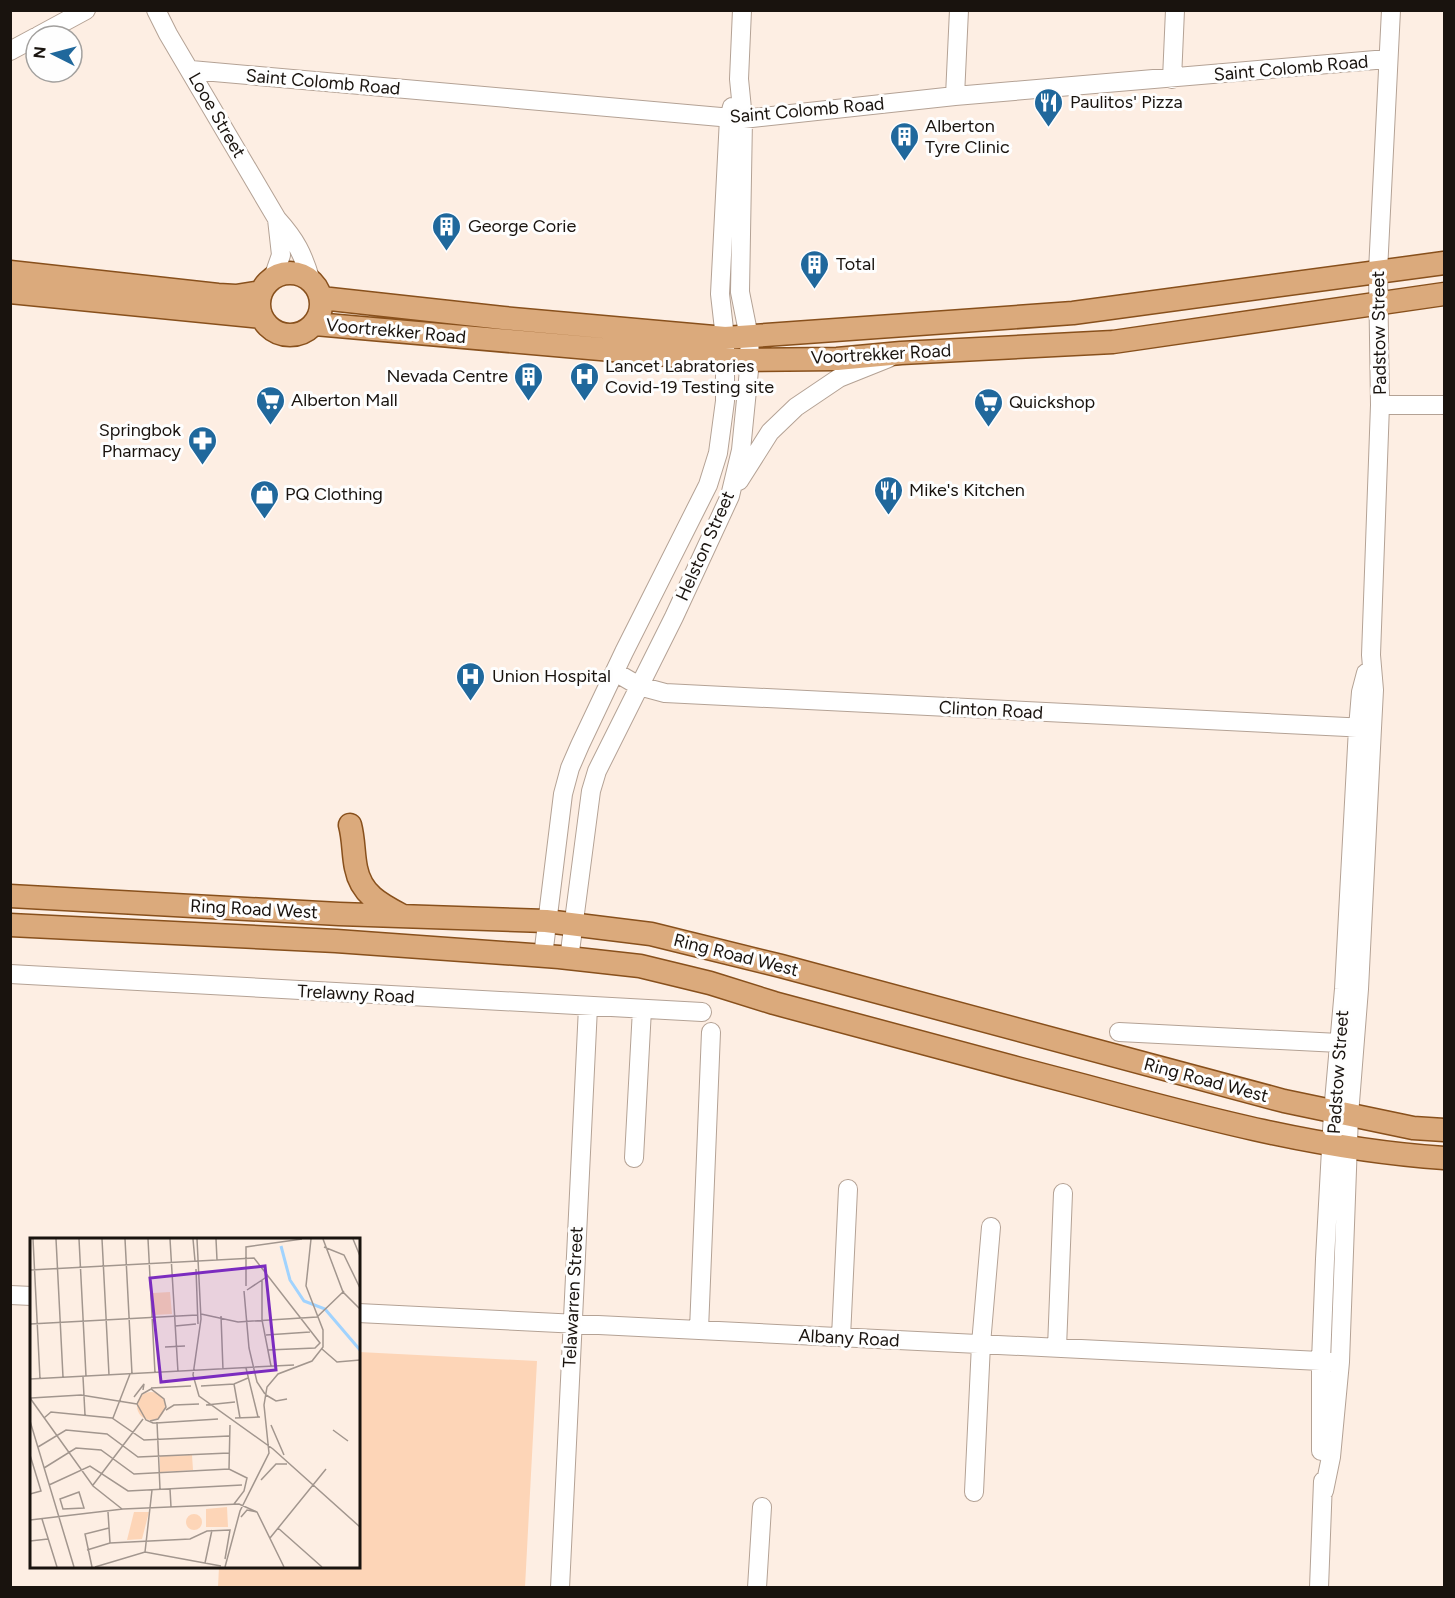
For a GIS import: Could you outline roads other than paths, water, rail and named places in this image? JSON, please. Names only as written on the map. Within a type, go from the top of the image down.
[{"type":"main road","name":"Voortrekker Road","points":[[315,324],[725,349],[749,337],[1073,314],[1444,263]]},
{"type":"main road","name":"Voortrekker Road","points":[[10,272],[236,296],[267,285],[285,273],[299,274],[316,289],[725,349],[750,360],[837,359],[902,353],[1113,342],[1444,294]]},
{"type":"main road","points":[[10,292],[261,317],[258,305],[267,285]]},
{"type":"main road","name":"Voortrekker Road","points":[[261,317],[271,330],[286,336],[303,334],[315,324],[321,311],[316,289]]},
{"type":"main road","points":[[350,825],[354,840],[356,868],[366,893],[377,902],[403,916]]},
{"type":"main road","name":"Ring Road West","points":[[10,896],[546,921],[651,934],[1341,1114],[1413,1128],[1444,1130]]},
{"type":"main road","name":"Ring Road West","points":[[10,925],[336,941],[543,956],[640,966],[699,980],[774,1003],[1168,1108],[1277,1135],[1405,1155],[1444,1158]]},
{"type":"street","points":[[61,24],[86,10]]},
{"type":"street","name":"Looe Street","points":[[156,10],[277,219],[292,235],[303,254],[316,289]]},
{"type":"street","name":"Helston Street","points":[[543,956],[563,794],[570,768],[708,485],[718,453],[725,401],[725,349],[720,294],[736,118],[742,10]]},
{"type":"street","points":[[955,96],[959,10]]},
{"type":"street","points":[[1172,79],[1175,10]]},
{"type":"street","name":"Padstow Street","points":[[1324,1491],[1331,1457],[1340,1362],[1339,1043],[1365,728],[1374,690],[1371,655],[1380,405],[1378,271],[1391,10]]},
{"type":"street","points":[[10,51],[24,44]]},
{"type":"street","name":"Saint Colomb Road","points":[[191,70],[736,118],[955,96],[1387,59]]},
{"type":"street","name":"Helston Street","points":[[569,959],[591,791],[603,756],[674,617],[730,496],[741,450],[750,360],[749,337],[740,292],[736,118]]},
{"type":"street","name":"Looe Street","points":[[267,285],[281,255],[277,219]]},
{"type":"street","points":[[730,496],[770,432],[796,407],[839,378],[902,353]]},
{"type":"street","points":[[1380,405],[1444,405]]},
{"type":"street","name":"Clinton Road","points":[[615,672],[639,686],[665,693],[1365,728]]},
{"type":"street","name":"Padstow Street","points":[[1341,1114],[1359,989],[1365,728]]},
{"type":"street","name":"Trelawny Road","points":[[10,974],[702,1012]]},
{"type":"street","name":"Telawarren Street","points":[[560,1587],[588,1007]]},
{"type":"street","points":[[634,1158],[642,1009]]},
{"type":"street","points":[[699,1330],[711,1032]]},
{"type":"street","points":[[1119,1032],[1339,1043]]},
{"type":"street","name":"Padstow Street","points":[[1319,1587],[1324,1491],[1321,1361],[1340,1145]]},
{"type":"street","points":[[841,1337],[848,1189]]},
{"type":"street","points":[[1057,1348],[1063,1193]]},
{"type":"street","points":[[974,1492],[981,1344],[991,1227]]},
{"type":"street","points":[[10,1295],[30,1296]]},
{"type":"street","name":"Albany Road","points":[[360,1313],[1340,1362]]},
{"type":"street","points":[[757,1587],[762,1507]]},
{"type":"place","name":"Paulitos' Pizza","points":[[1049,128]]},
{"type":"place","name":"Alberton Tyre Clinic","points":[[904,162]]},
{"type":"place","name":"George Corie","points":[[447,252]]},
{"type":"place","name":"Total","points":[[815,290]]},
{"type":"place","name":"Nevada Centre","points":[[529,402]]},
{"type":"place","name":"Lancet Labratories Covid-19 Testing site","points":[[584,402]]},
{"type":"place","name":"Alberton Mall","points":[[270,426]]},
{"type":"place","name":"Quickshop","points":[[988,428]]},
{"type":"place","name":"Springbok Pharmacy","points":[[202,466]]},
{"type":"place","name":"Mike's Kitchen","points":[[888,516]]},
{"type":"place","name":"PQ Clothing","points":[[264,520]]},
{"type":"place","name":"Union Hospital","points":[[471,702]]}]
